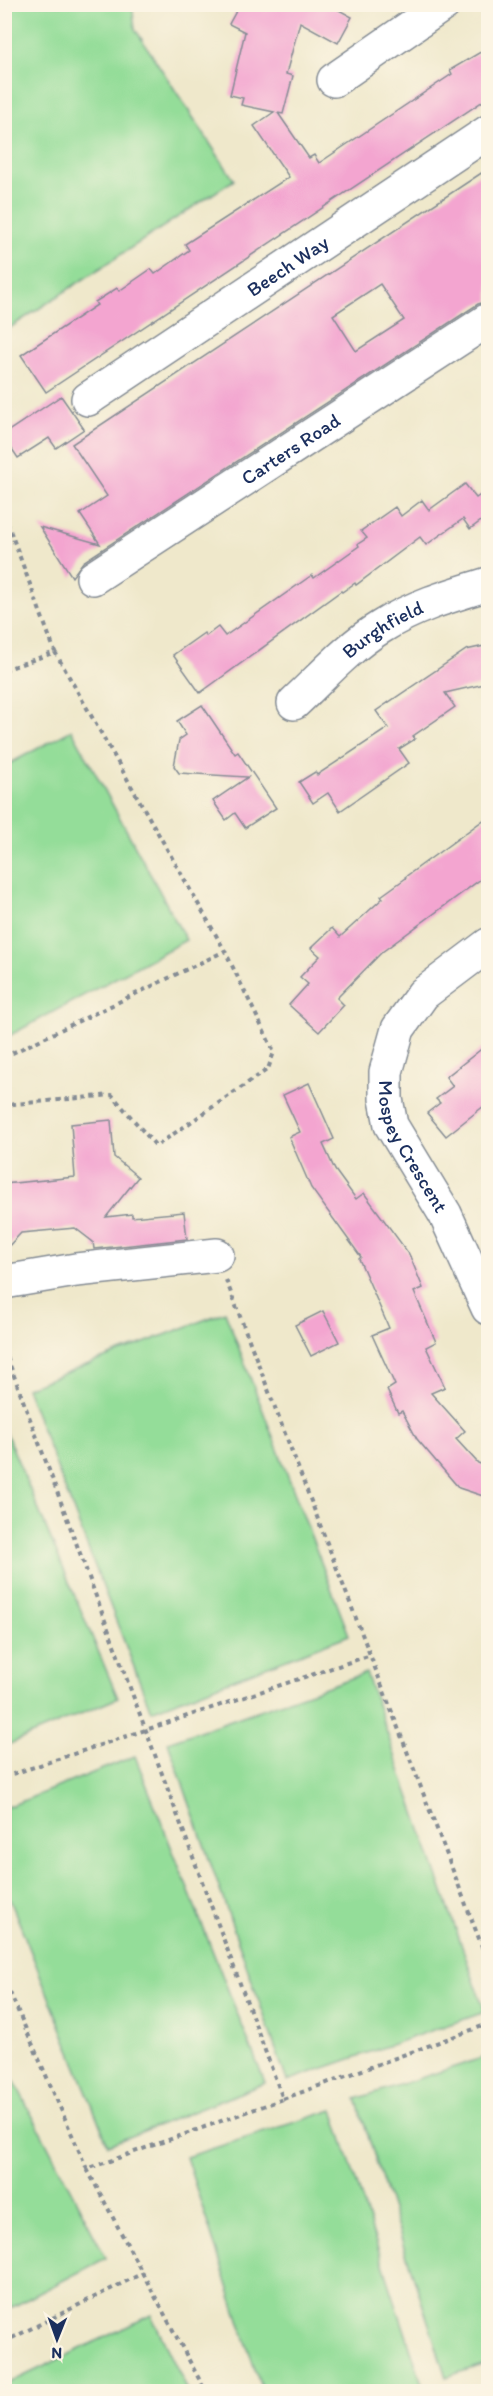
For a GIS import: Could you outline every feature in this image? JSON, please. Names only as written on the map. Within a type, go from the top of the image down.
[{"type":"street","points":[[334,80],[444,4]]},
{"type":"street","name":"Beech Way","points":[[88,399],[489,132]]},
{"type":"street","name":"Carters Road","points":[[93,578],[489,320]]},
{"type":"street","name":"Burghfield","points":[[294,703],[360,642],[381,626],[411,610],[489,584]]},
{"type":"street","name":"Mospey Crescent","points":[[489,945],[423,994],[398,1029],[386,1072],[386,1099],[391,1125],[445,1214],[489,1308]]},
{"type":"street","points":[[4,1282],[76,1270],[217,1254]]},
{"type":"path","points":[[4,514],[55,652],[225,951],[274,1052],[268,1069],[156,1146],[112,1095],[4,1105]]},
{"type":"path","points":[[5,670],[55,652]]},
{"type":"path","points":[[4,1058],[225,951]]},
{"type":"path","points":[[217,1254],[489,1962]]},
{"type":"path","points":[[4,1349],[283,2099]]},
{"type":"path","points":[[4,1777],[370,1655]]},
{"type":"path","points":[[4,1979],[87,2169],[206,2391]]},
{"type":"path","points":[[87,2169],[489,2024]]},
{"type":"path","points":[[4,2342],[143,2273]]},
{"type":"green space","points":[[5,4],[132,5],[135,29],[234,180],[5,331]]},
{"type":"green space","points":[[72,730],[186,940],[5,1038],[5,766]]},
{"type":"green space","points":[[225,1312],[349,1635],[151,1711],[26,1388]]},
{"type":"green space","points":[[4,1428],[118,1698],[5,1746],[4,1746]]},
{"type":"green space","points":[[366,1673],[485,2012],[287,2081],[168,1742]]},
{"type":"green space","points":[[135,1756],[265,2083],[108,2145],[5,1887],[5,1808]]},
{"type":"green space","points":[[488,2056],[488,2363],[446,2377],[356,2099]]},
{"type":"green space","points":[[4,2061],[106,2258],[5,2311],[4,2310]]},
{"type":"green space","points":[[333,2110],[423,2387],[409,2391],[262,2391],[186,2157]]},
{"type":"green space","points":[[151,2315],[188,2391],[5,2391],[5,2385]]},
{"type":"building","points":[[240,4],[328,4],[352,17],[338,43],[300,22],[286,74],[293,76],[283,114],[278,113],[309,158],[314,155],[319,163],[452,74],[450,70],[489,47],[489,97],[46,392],[21,355],[97,305],[95,302],[117,288],[119,291],[151,269],[155,274],[189,250],[185,244],[289,177],[254,126],[274,112],[241,105],[243,98],[230,95],[245,32],[229,24]]},
{"type":"building","points":[[489,168],[489,301],[478,304],[83,562],[72,577],[40,527],[100,544],[80,514],[107,496],[72,444]],"holes":[[[380,284],[404,320],[356,351],[333,315]]]},
{"type":"building","points":[[61,396],[84,429],[56,448],[49,438],[18,458],[4,434]]},
{"type":"building","points":[[465,484],[476,498],[489,489],[489,515],[470,529],[463,519],[426,545],[420,537],[356,585],[355,583],[341,591],[200,693],[173,655],[204,633],[206,636],[218,627],[225,636],[312,575],[314,578],[359,546],[358,544],[367,538],[361,531],[395,507],[401,516],[422,500],[429,510]]},
{"type":"building","points":[[489,645],[489,683],[445,693],[455,707],[413,736],[415,739],[399,749],[409,763],[340,811],[328,793],[313,803],[299,782],[315,772],[317,775],[388,728],[376,711],[466,650]]},
{"type":"building","points":[[202,705],[235,754],[238,752],[276,808],[245,828],[235,813],[226,820],[213,801],[248,777],[179,773],[174,766],[179,740],[186,735],[177,721]]},
{"type":"building","points":[[489,816],[489,873],[382,952],[337,998],[344,1005],[319,1032],[289,1005],[308,984],[300,977],[320,956],[311,948],[332,928],[340,937],[383,898],[381,896]]},
{"type":"building","points":[[489,1043],[489,1102],[446,1136],[427,1113],[440,1103],[436,1099],[453,1086],[446,1077]]},
{"type":"building","points":[[309,1083],[334,1139],[323,1144],[335,1170],[356,1199],[364,1193],[409,1254],[423,1288],[414,1292],[436,1342],[426,1347],[445,1387],[431,1393],[465,1431],[456,1439],[478,1463],[489,1467],[489,1498],[459,1488],[417,1439],[402,1411],[398,1413],[387,1390],[395,1385],[372,1335],[389,1328],[359,1259],[361,1257],[311,1188],[289,1137],[300,1132],[283,1095]]},
{"type":"building","points":[[111,1120],[114,1157],[138,1177],[106,1217],[184,1212],[187,1239],[94,1249],[93,1242],[75,1228],[21,1233],[4,1251],[4,1184],[75,1177],[71,1124]]},
{"type":"building","points":[[323,1311],[339,1342],[311,1356],[295,1325]]}]
